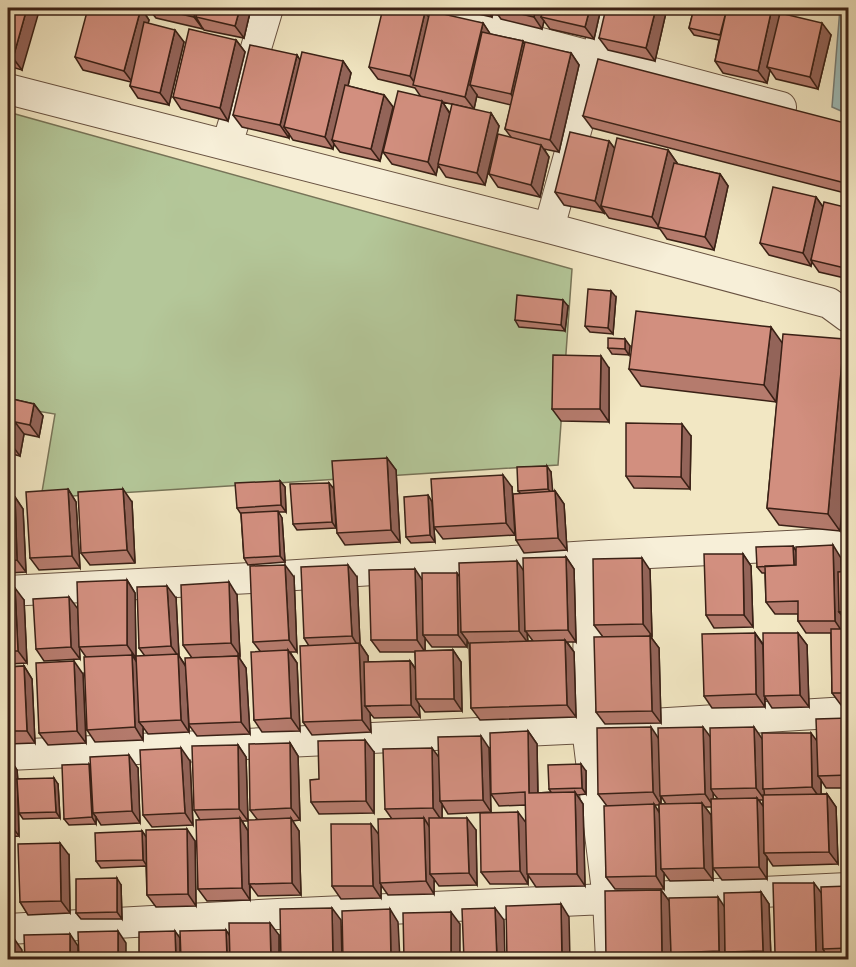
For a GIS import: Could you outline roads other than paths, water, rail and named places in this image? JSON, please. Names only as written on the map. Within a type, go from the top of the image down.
[{"type":"street","points":[[226,145],[268,8]]},
{"type":"street","points":[[410,8],[781,106]]},
{"type":"street","points":[[549,228],[610,8]]},
{"type":"street","points":[[8,89],[549,228],[829,303],[849,317]]},
{"type":"street","points":[[8,591],[849,543]]},
{"type":"street","points":[[590,556],[587,728],[608,899],[611,960]]},
{"type":"street","points":[[8,755],[587,728],[849,712]]},
{"type":"street","points":[[8,929],[849,888]]},
{"type":"water","points":[[840,8],[848,8],[848,114],[832,107]]}]
